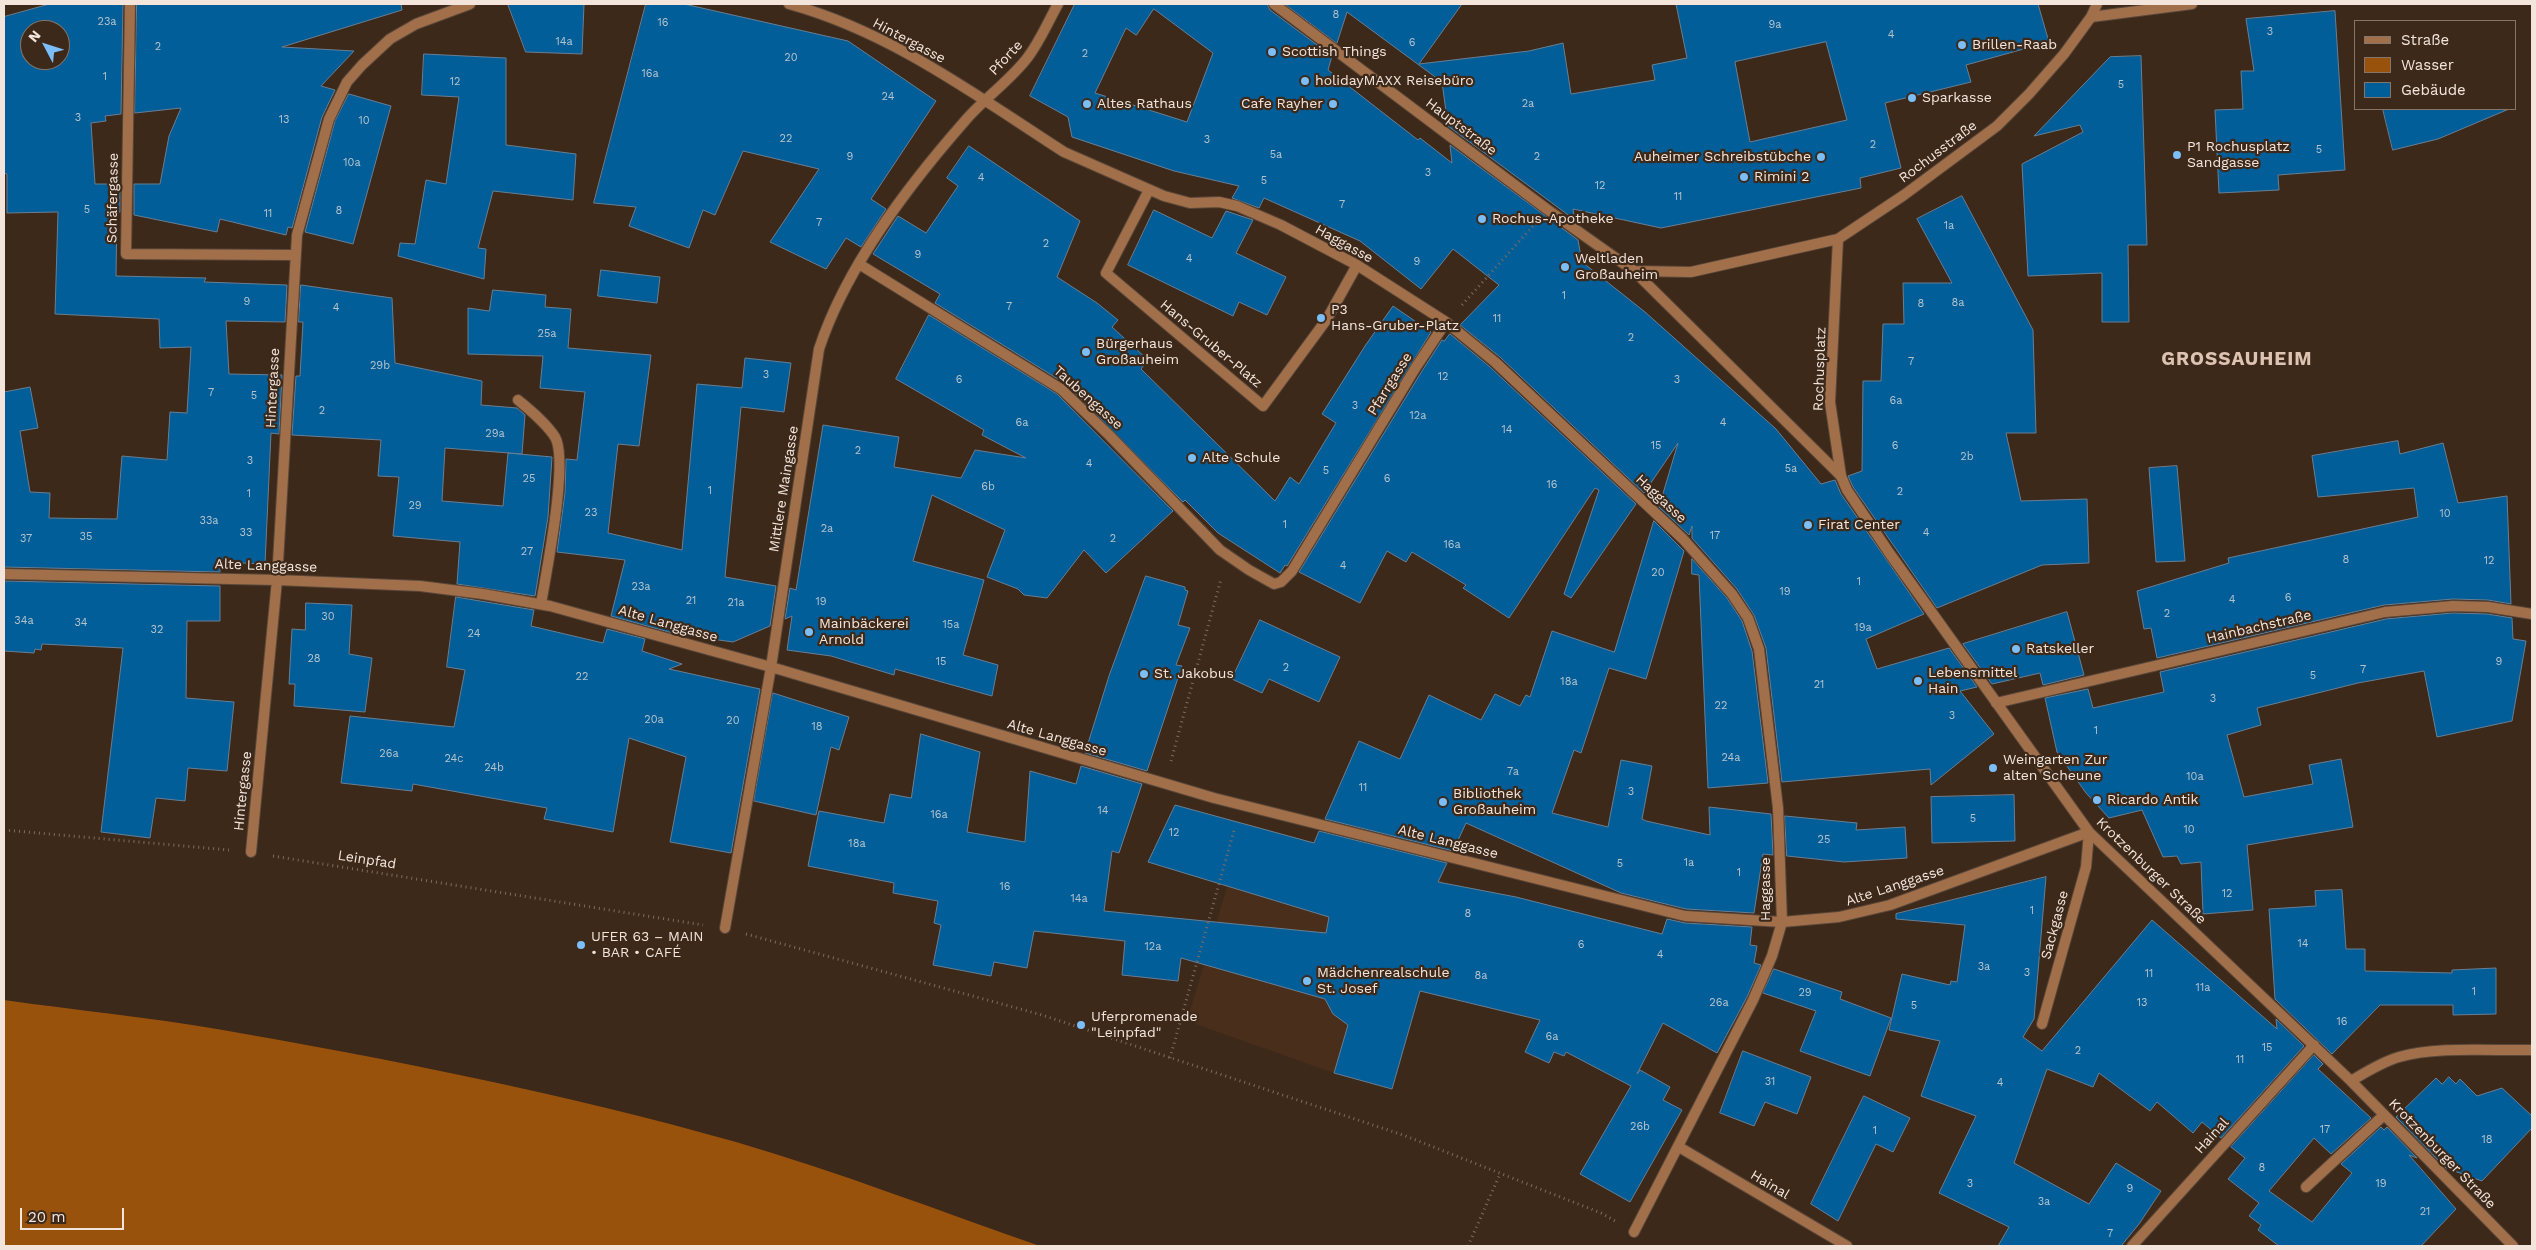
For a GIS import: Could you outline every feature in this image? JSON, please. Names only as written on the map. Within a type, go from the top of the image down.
[{"type":"street","name":"Schäfergasse","points":[[130,4],[126,254],[294,254]]},
{"type":"street","name":"Hintergasse","points":[[251,852],[277,580],[294,254],[297,235],[329,119],[337,99],[347,82],[390,39],[416,24],[470,4]]},
{"type":"street","name":"Hintergasse","points":[[789,4],[882,40],[929,65],[983,100]]},
{"type":"street","name":"Pforte","points":[[983,100],[1027,58],[1058,4]]},
{"type":"street","name":"Hauptstraße","points":[[1274,4],[1548,210],[1634,271]]},
{"type":"street","name":"Rochusstraße","points":[[1838,239],[1904,194],[1997,126],[2029,94],[2064,54],[2092,16],[2097,4]]},
{"type":"street","points":[[2092,16],[2192,4]]},
{"type":"street","name":"Haggasse","points":[[983,100],[1064,152],[1149,190],[1190,203],[1219,202],[1237,206],[1281,225],[1357,265],[1446,322],[1495,362],[1683,539],[1732,594],[1748,618],[1759,649],[1778,808],[1782,922],[1772,956],[1754,1000],[1634,1232]]},
{"type":"street","name":"Mittlere Maingasse","points":[[725,928],[771,667],[819,349],[842,292],[890,216],[944,144],[983,100]]},
{"type":"street","name":"Hans-Gruber-Platz","points":[[1149,190],[1106,273],[1263,406],[1327,319],[1357,265]]},
{"type":"street","points":[[1634,271],[1691,272],[1838,239]]},
{"type":"street","name":"Rochusplatz","points":[[1838,239],[1830,402],[1841,476]]},
{"type":"street","name":"Taubengasse","points":[[859,264],[1061,389],[1228,555],[1263,580],[1274,584]]},
{"type":"street","points":[[1634,271],[1841,476]]},
{"type":"street","name":"Pfarrgasse","points":[[1274,584],[1281,582],[1292,571],[1416,367],[1446,322]]},
{"type":"street","points":[[518,400],[536,415],[555,438],[560,449],[557,494],[541,604]]},
{"type":"street","name":"Krotzenburger Straße","points":[[1841,476],[1847,490],[1890,554],[2089,832],[2351,1081],[2513,1246]]},
{"type":"street","name":"Alte Langgasse","points":[[4,574],[277,580],[420,586],[541,604],[771,667],[1241,805],[1685,916],[1782,922],[1839,918],[1890,905],[2089,832]]},
{"type":"street","name":"Hainbachstraße","points":[[1996,704],[2385,612],[2453,606],[2488,607],[2532,614]]},
{"type":"street","name":"Sackgasse","points":[[2042,1024],[2086,866],[2089,832]]},
{"type":"street","name":"Hainal","points":[[2132,1246],[2314,1045]]},
{"type":"street","points":[[2351,1081],[2399,1057],[2423,1052],[2532,1050]]},
{"type":"street","points":[[2306,1187],[2384,1115]]},
{"type":"street","name":"Hainal","points":[[1679,1147],[1847,1246]]},
{"type":"path","points":[[1446,322],[1548,210]]},
{"type":"path","points":[[1168,771],[1228,555]]},
{"type":"path","points":[[1170,1058],[1241,805]]},
{"type":"path","name":"Leinpfad","points":[[4,830],[251,852],[725,928],[1042,1015],[1403,1135],[1601,1213],[1634,1232]]},
{"type":"path","points":[[1468,1246],[1500,1173]]},
{"type":"shaded area","name":"Mädchenrealschule St. Josef","points":[[1246,823],[1444,881],[1407,1012],[1413,1015],[1392,1089],[1334,1073],[1187,1021]]},
{"type":"water","points":[[4,1000],[164,1021],[282,1040],[412,1065],[608,1108],[774,1154],[851,1179],[1040,1246],[4,1246]]},
{"type":"building","points":[[50,4],[123,4],[121,114],[105,116],[106,121],[91,123],[95,184],[120,184],[120,212],[117,212],[116,276],[206,278],[204,282],[287,285],[285,322],[226,321],[229,374],[282,375],[279,434],[271,433],[265,564],[220,562],[220,572],[4,567],[4,392],[30,387],[38,428],[20,431],[30,492],[50,493],[49,518],[117,519],[122,456],[167,460],[170,412],[187,413],[191,347],[160,348],[159,319],[55,314],[58,212],[7,213],[7,174],[4,173],[4,17]]},
{"type":"building","points":[[137,4],[401,4],[402,10],[282,47],[354,51],[321,86],[335,90],[322,117],[292,228],[288,227],[286,235],[220,219],[217,232],[134,215],[134,184],[160,184],[169,136],[181,108],[135,113]]},
{"type":"building","points":[[508,4],[584,4],[582,54],[526,52]]},
{"type":"building","points":[[646,4],[684,4],[848,41],[936,101],[871,199],[886,209],[861,247],[846,238],[826,269],[770,242],[819,169],[743,151],[715,215],[703,210],[689,248],[629,226],[636,207],[594,203]]},
{"type":"building","points":[[1075,4],[1267,4],[1270,10],[1332,56],[1328,70],[1418,140],[1420,138],[1452,163],[1450,145],[1578,240],[1582,262],[1645,312],[1776,429],[1821,484],[1835,480],[1841,494],[1924,614],[1866,639],[1877,669],[1949,648],[1977,687],[1960,691],[1994,734],[1931,785],[1930,769],[1782,782],[1766,648],[1754,615],[1737,589],[1692,538],[1692,526],[1689,535],[1659,507],[1678,443],[1644,493],[1500,357],[1460,325],[1499,285],[1453,249],[1421,289],[1360,241],[1264,198],[1259,208],[1232,198],[1239,186],[1174,171],[1072,137],[1068,117],[1030,96]],"holes":[[[1154,9],[1213,53],[1187,122],[1095,93],[1126,28],[1136,35]]]},
{"type":"building","points":[[1285,4],[1462,4],[1419,64],[1529,51],[1563,43],[1571,94],[1655,80],[1652,65],[1687,58],[1676,4],[2038,4],[2049,42],[1966,65],[1971,82],[1885,103],[1901,168],[1860,178],[1861,188],[1661,228],[1573,209],[1575,220],[1448,126],[1442,82],[1347,12],[1337,43]],"holes":[[[1826,42],[1847,120],[1750,142],[1735,62]]]},
{"type":"building","points":[[2335,11],[2345,170],[2278,175],[2279,190],[2219,193],[2215,110],[2243,109],[2241,71],[2254,71],[2246,19]]},
{"type":"building","points":[[424,54],[506,58],[506,145],[576,154],[573,200],[493,191],[478,248],[486,249],[484,279],[398,256],[400,243],[415,244],[426,180],[446,184],[459,97],[422,95]]},
{"type":"building","points":[[2141,56],[2147,245],[2128,245],[2129,322],[2102,322],[2102,273],[2028,276],[2022,164],[2083,132],[2080,125],[2034,136],[2110,57]]},
{"type":"building","points":[[349,94],[391,106],[353,244],[305,232],[335,121]]},
{"type":"building","points":[[2383,110],[2507,110],[2438,139],[2393,150]]},
{"type":"building","points":[[969,146],[1080,221],[1057,277],[1097,303],[1118,320],[1112,327],[1148,360],[1141,369],[1275,501],[1290,477],[1299,484],[1336,423],[1322,414],[1393,306],[1431,332],[1287,566],[1285,565],[1280,573],[1218,533],[1185,500],[1183,502],[1066,384],[935,303],[940,294],[873,254],[898,216],[926,233],[958,186],[947,178]]},
{"type":"building","points":[[1962,196],[2033,330],[2036,433],[2006,433],[2021,501],[2087,499],[2089,563],[2042,565],[1937,608],[1853,487],[1848,476],[1862,471],[1863,381],[1881,381],[1883,324],[1904,324],[1903,283],[1952,283],[1917,219]]},
{"type":"building","points":[[1154,210],[1212,238],[1226,211],[1253,220],[1236,253],[1286,277],[1267,315],[1239,302],[1233,316],[1128,265]]},
{"type":"building","points":[[601,270],[660,277],[657,303],[598,296]]},
{"type":"building","points":[[301,285],[392,298],[395,363],[482,381],[481,405],[517,408],[525,415],[522,454],[445,448],[442,501],[503,506],[508,453],[552,457],[548,517],[535,596],[457,584],[460,542],[393,536],[399,477],[378,476],[381,440],[292,435],[296,376],[300,376],[303,322],[299,322]]},
{"type":"building","points":[[493,290],[546,295],[545,307],[571,309],[568,348],[651,355],[639,446],[618,444],[608,533],[682,550],[697,384],[742,388],[745,358],[791,363],[784,412],[741,407],[725,577],[776,586],[770,626],[733,642],[676,634],[611,616],[625,560],[557,552],[565,493],[566,459],[577,460],[585,392],[540,388],[543,356],[468,354],[468,308],[489,311]]},
{"type":"building","points":[[929,315],[1057,394],[1173,511],[1106,573],[1084,550],[1047,598],[1024,595],[1018,589],[987,577],[1005,530],[932,495],[913,561],[984,580],[963,655],[998,665],[992,696],[895,669],[894,675],[831,656],[787,650],[792,616],[785,619],[790,588],[796,590],[823,425],[899,437],[894,467],[961,478],[975,450],[1026,458],[982,435],[984,430],[896,379]]},
{"type":"building","points":[[1450,334],[1490,367],[1636,504],[1571,598],[1564,594],[1599,490],[1595,488],[1509,618],[1463,588],[1466,585],[1412,552],[1406,562],[1387,551],[1360,603],[1299,572],[1422,371],[1442,340],[1444,341]]},
{"type":"building","points":[[2398,441],[2400,454],[2443,443],[2458,503],[2507,496],[2511,604],[2488,600],[2453,599],[2384,605],[2157,658],[2151,628],[2144,629],[2137,591],[2229,563],[2228,558],[2418,517],[2414,488],[2318,497],[2312,456]]},
{"type":"building","points":[[2177,466],[2185,561],[2156,562],[2149,468]]},
{"type":"building","points":[[1654,521],[1684,551],[1646,679],[1609,668],[1581,753],[1574,750],[1552,813],[1608,827],[1621,760],[1652,766],[1642,819],[1646,821],[1710,835],[1709,807],[1771,814],[1773,855],[1763,854],[1754,913],[1686,909],[1621,893],[1466,823],[1453,851],[1325,819],[1359,741],[1400,759],[1429,695],[1481,720],[1495,694],[1520,706],[1526,695],[1530,697],[1552,631],[1614,652]]},
{"type":"building","points":[[1692,559],[1727,598],[1742,621],[1752,651],[1768,783],[1708,788],[1699,575],[1692,574]]},
{"type":"building","name":"St. Jakobus","points":[[1146,576],[1185,587],[1185,590],[1188,591],[1178,625],[1190,628],[1176,665],[1182,666],[1147,771],[1085,753],[1109,676]]},
{"type":"building","points":[[4,581],[220,586],[220,621],[187,621],[186,698],[234,702],[227,771],[188,768],[185,801],[156,798],[150,838],[101,832],[123,648],[42,644],[41,650],[35,649],[34,653],[4,651]]},
{"type":"building","points":[[456,597],[534,610],[531,626],[603,643],[607,629],[645,639],[642,651],[682,664],[669,669],[760,689],[731,853],[670,842],[686,757],[629,738],[613,832],[544,819],[547,808],[413,784],[412,791],[341,783],[350,716],[454,727],[465,670],[447,667]]},
{"type":"building","points":[[306,603],[352,605],[349,654],[372,658],[365,712],[294,706],[295,684],[289,684],[292,629],[305,630]]},
{"type":"building","points":[[2067,612],[2084,675],[2043,685],[2040,673],[1992,684],[1963,644]]},
{"type":"building","points":[[2453,613],[2487,614],[2512,618],[2513,639],[2526,641],[2512,721],[2437,737],[2424,671],[2358,683],[2257,708],[2261,725],[2227,735],[2244,797],[2313,784],[2309,765],[2341,759],[2353,827],[2247,845],[2253,910],[2203,914],[2201,862],[2181,864],[2177,856],[2163,857],[2142,810],[2109,818],[2086,793],[2057,752],[2045,698],[2088,689],[2093,708],[2164,692],[2160,672],[2386,619]]},
{"type":"building","points":[[1260,620],[1340,657],[1319,702],[1269,679],[1262,693],[1232,679]]},
{"type":"building","points":[[773,693],[849,717],[839,750],[831,747],[816,815],[754,801]]},
{"type":"building","points":[[921,734],[980,752],[967,832],[1025,842],[1030,771],[1076,784],[1081,766],[1142,784],[1119,853],[1112,851],[1104,911],[1326,933],[1329,917],[1148,862],[1175,805],[1314,843],[1319,831],[1447,863],[1438,882],[1516,897],[1662,934],[1667,919],[1685,923],[1752,927],[1750,945],[1757,946],[1754,963],[1761,965],[1747,997],[1717,1053],[1663,1023],[1637,1074],[1640,1070],[1670,1087],[1663,1100],[1682,1110],[1630,1202],[1580,1174],[1631,1086],[1566,1052],[1564,1056],[1554,1052],[1549,1063],[1525,1052],[1540,1020],[1420,991],[1392,1089],[1334,1073],[1348,1025],[1333,1014],[1325,999],[1181,958],[1178,981],[1122,975],[1125,941],[1034,931],[1027,968],[994,962],[991,976],[933,965],[941,925],[934,923],[938,901],[893,893],[894,883],[808,866],[819,811],[884,823],[890,794],[911,798]]},
{"type":"building","points":[[2014,795],[2015,841],[1932,843],[1931,797]]},
{"type":"building","points":[[1785,816],[1857,823],[1856,830],[1905,827],[1907,858],[1844,862],[1787,856]]},
{"type":"building","points":[[2046,877],[2034,1019],[2023,1037],[2042,1051],[2152,920],[2277,1029],[2276,1019],[2304,1046],[2221,1138],[2202,1122],[2193,1133],[2157,1102],[2150,1111],[2099,1073],[2093,1087],[2047,1069],[2014,1163],[2089,1204],[2116,1163],[2161,1191],[2139,1224],[2121,1246],[1998,1246],[2009,1227],[1939,1193],[1976,1116],[1921,1096],[1940,1041],[1889,1030],[1902,974],[1950,985],[1951,981],[1957,982],[1965,925],[1896,919],[1896,914]]},
{"type":"building","points":[[2342,890],[2346,949],[2365,949],[2365,971],[2452,973],[2452,970],[2496,968],[2496,1014],[2453,1015],[2453,1005],[2380,1005],[2332,1054],[2275,999],[2269,909],[2316,906],[2315,891]]},
{"type":"building","points":[[1774,969],[1842,992],[1840,999],[1891,1018],[1870,1076],[1800,1051],[1816,1011],[1763,993]]},
{"type":"building","points":[[1743,1051],[1811,1077],[1797,1114],[1765,1102],[1754,1126],[1720,1113]]},
{"type":"building","points":[[2314,1055],[2323,1064],[2318,1069],[2371,1118],[2331,1154],[2314,1138],[2269,1191],[2312,1222],[2352,1173],[2341,1164],[2381,1127],[2384,1130],[2387,1127],[2417,1158],[2409,1155],[2456,1209],[2421,1246],[2279,1246],[2258,1230],[2261,1225],[2249,1216],[2259,1203],[2228,1179],[2245,1158],[2231,1147]]},
{"type":"building","points":[[2449,1077],[2456,1084],[2460,1079],[2477,1096],[2502,1088],[2532,1116],[2532,1128],[2482,1181],[2446,1168],[2396,1117],[2436,1078],[2442,1084]]},
{"type":"building","points":[[1864,1096],[1910,1118],[1893,1152],[1876,1144],[1838,1221],[1811,1204]]},
{"type":"place","name":"Brillen-Raab","points":[[1962,45]]},
{"type":"place","name":"Scottish Things","points":[[1272,52]]},
{"type":"place","name":"holidayMAXX Reisebüro","points":[[1305,81]]},
{"type":"place","name":"Sparkasse","points":[[1912,98]]},
{"type":"place","name":"Altes Rathaus","points":[[1087,104]]},
{"type":"place","name":"Cafe Rayher","points":[[1333,104]]},
{"type":"place","name":"P1 Rochusplatz Sandgasse","points":[[2177,155]]},
{"type":"place","name":"Auheimer Schreibstübche","points":[[1821,157]]},
{"type":"place","name":"Rimini 2","points":[[1744,177]]},
{"type":"place","name":"Rochus-Apotheke","points":[[1482,219]]},
{"type":"place","name":"Weltladen Großauheim","points":[[1565,267]]},
{"type":"place","name":"P3 Hans-Gruber-Platz","points":[[1321,318]]},
{"type":"place","name":"Bürgerhaus Großauheim","points":[[1086,352]]},
{"type":"place","name":"Alte Schule","points":[[1192,458]]},
{"type":"place","name":"Firat Center","points":[[1808,525]]},
{"type":"place","name":"Mainbäckerei Arnold","points":[[809,632]]},
{"type":"place","name":"Ratskeller","points":[[2016,649]]},
{"type":"place","name":"St. Jakobus","points":[[1144,674]]},
{"type":"place","name":"Lebensmittel Hain","points":[[1918,681]]},
{"type":"place","name":"Weingarten Zur alten Scheune","points":[[1993,768]]},
{"type":"place","name":"Ricardo Antik","points":[[2097,800]]},
{"type":"place","name":"Bibliothek Großauheim","points":[[1443,802]]},
{"type":"place","name":"UFER 63 – MAIN • BAR • CAFÉ","points":[[581,945]]},
{"type":"place","name":"Mädchenrealschule St. Josef","points":[[1307,981]]},
{"type":"place","name":"Uferpromenade \"Leinpfad\"","points":[[1081,1025]]},
{"type":"district","name":"GROSSAUHEIM","points":[[2237,359]]}]
